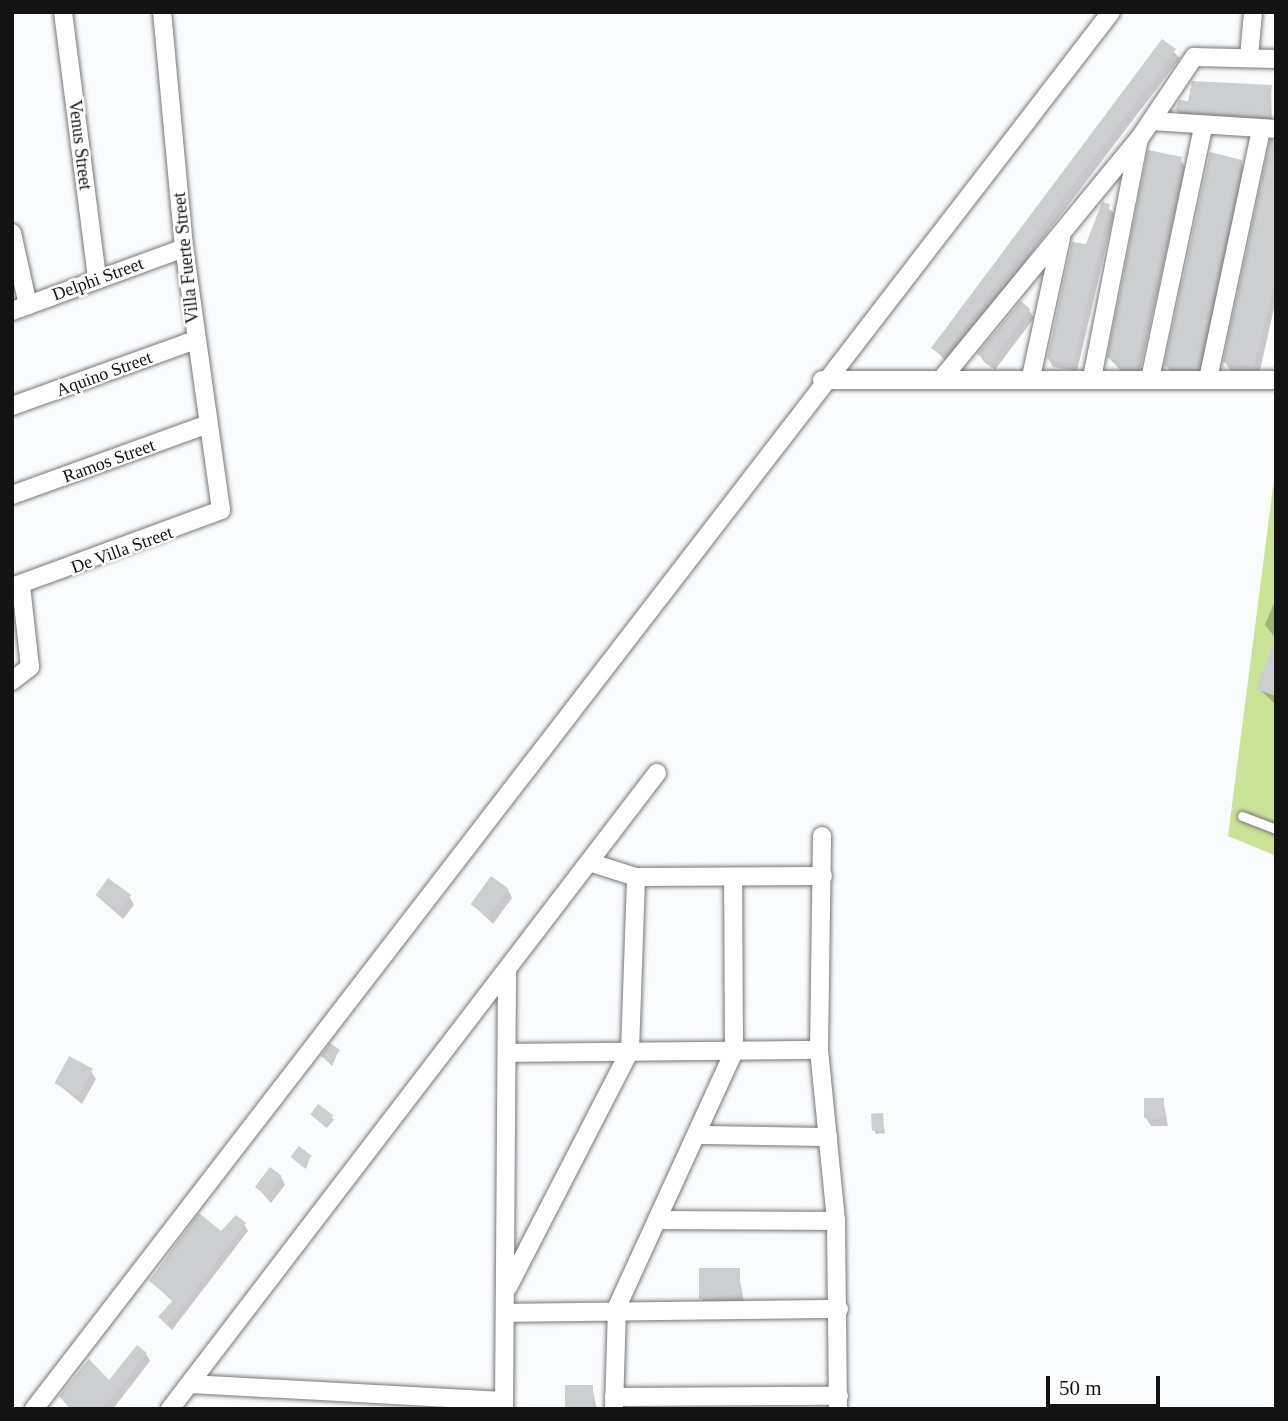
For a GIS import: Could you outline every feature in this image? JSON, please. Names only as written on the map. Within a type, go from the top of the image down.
[{"type":"street","name":"Venus Street","points":[[63,12],[97,277]]},
{"type":"street","name":"Villa Fuerte Street","points":[[162,12],[184,248],[205,425],[222,502]]},
{"type":"street","points":[[34,1409],[373,976],[822,380],[1111,12]]},
{"type":"street","points":[[1249,57],[1254,12]]},
{"type":"street","points":[[944,376],[1139,139],[1194,57],[1276,60]]},
{"type":"street","points":[[1152,121],[1203,128],[1268,129],[1208,379]]},
{"type":"street","points":[[1150,379],[1203,128]]},
{"type":"street","points":[[1092,378],[1139,139]]},
{"type":"street","points":[[12,233],[20,308]]},
{"type":"street","points":[[1031,377],[1062,234]]},
{"type":"street","name":"Delphi Street","points":[[20,308],[97,277],[184,248]]},
{"type":"street","name":"Aquino Street","points":[[12,406],[195,340]]},
{"type":"street","points":[[822,380],[944,376],[1208,379],[1275,375]]},
{"type":"street","name":"Ramos Street","points":[[12,495],[205,425]]},
{"type":"street","name":"De Villa Street","points":[[16,587],[218,514],[222,502]]},
{"type":"street","points":[[12,681],[30,667],[16,587]]},
{"type":"street","points":[[170,1409],[592,863],[657,773]]},
{"type":"street","points":[[733,881],[734,1052],[661,1220],[617,1307],[614,1403],[839,1403],[836,1221],[819,1050],[822,836]]},
{"type":"street","points":[[592,863],[636,877],[733,881],[823,876]]},
{"type":"street","points":[[508,1287],[630,1051],[636,877]]},
{"type":"street","points":[[190,1384],[504,1405],[508,1287],[507,973]]},
{"type":"street","points":[[508,1053],[819,1050]]},
{"type":"street","points":[[700,1135],[828,1137]]},
{"type":"street","points":[[661,1220],[836,1221]]},
{"type":"street","points":[[506,1313],[617,1307],[839,1309]]},
{"type":"lane","points":[[1242,816],[1276,829]]},
{"type":"green space","points":[[1276,464],[1276,856],[1228,836]]},
{"type":"building","points":[[1162,39],[1176,49],[943,356],[931,348]]},
{"type":"building","points":[[1192,81],[1272,85],[1269,117],[1175,111],[1179,100],[1188,101]]},
{"type":"building","points":[[1270,140],[1276,140],[1276,280],[1254,367],[1223,362]]},
{"type":"building","points":[[1148,150],[1182,157],[1135,369],[1120,369],[1121,362],[1107,358]]},
{"type":"building","points":[[1210,152],[1242,160],[1196,369],[1164,366]]},
{"type":"building","points":[[1102,202],[1110,204],[1073,364],[1047,359],[1072,242],[1086,244]]},
{"type":"building","points":[[1021,301],[1030,309],[990,363],[977,354]]},
{"type":"building","points":[[1276,640],[1276,696],[1256,689]]},
{"type":"building","points":[[491,876],[509,889],[488,917],[470,904]]},
{"type":"building","points":[[108,878],[131,895],[119,912],[96,895]]},
{"type":"building","points":[[330,1043],[340,1050],[331,1063],[321,1056]]},
{"type":"building","points":[[69,1056],[93,1069],[78,1096],[54,1083]]},
{"type":"building","points":[[1144,1098],[1164,1098],[1164,1118],[1144,1118]]},
{"type":"building","points":[[318,1104],[333,1115],[326,1126],[310,1115]]},
{"type":"building","points":[[883,1113],[884,1130],[872,1131],[871,1114]]},
{"type":"building","points":[[299,1146],[312,1156],[303,1167],[290,1157]]},
{"type":"building","points":[[270,1167],[282,1176],[267,1196],[255,1187]]},
{"type":"building","points":[[199,1213],[221,1231],[236,1215],[246,1223],[168,1325],[158,1317],[173,1300],[149,1281]]},
{"type":"building","points":[[699,1268],[740,1268],[740,1294],[699,1299]]},
{"type":"building","points":[[137,1345],[147,1353],[103,1409],[70,1409],[59,1396],[89,1359],[109,1380]]},
{"type":"building","points":[[565,1385],[593,1385],[593,1409],[565,1409]]}]
